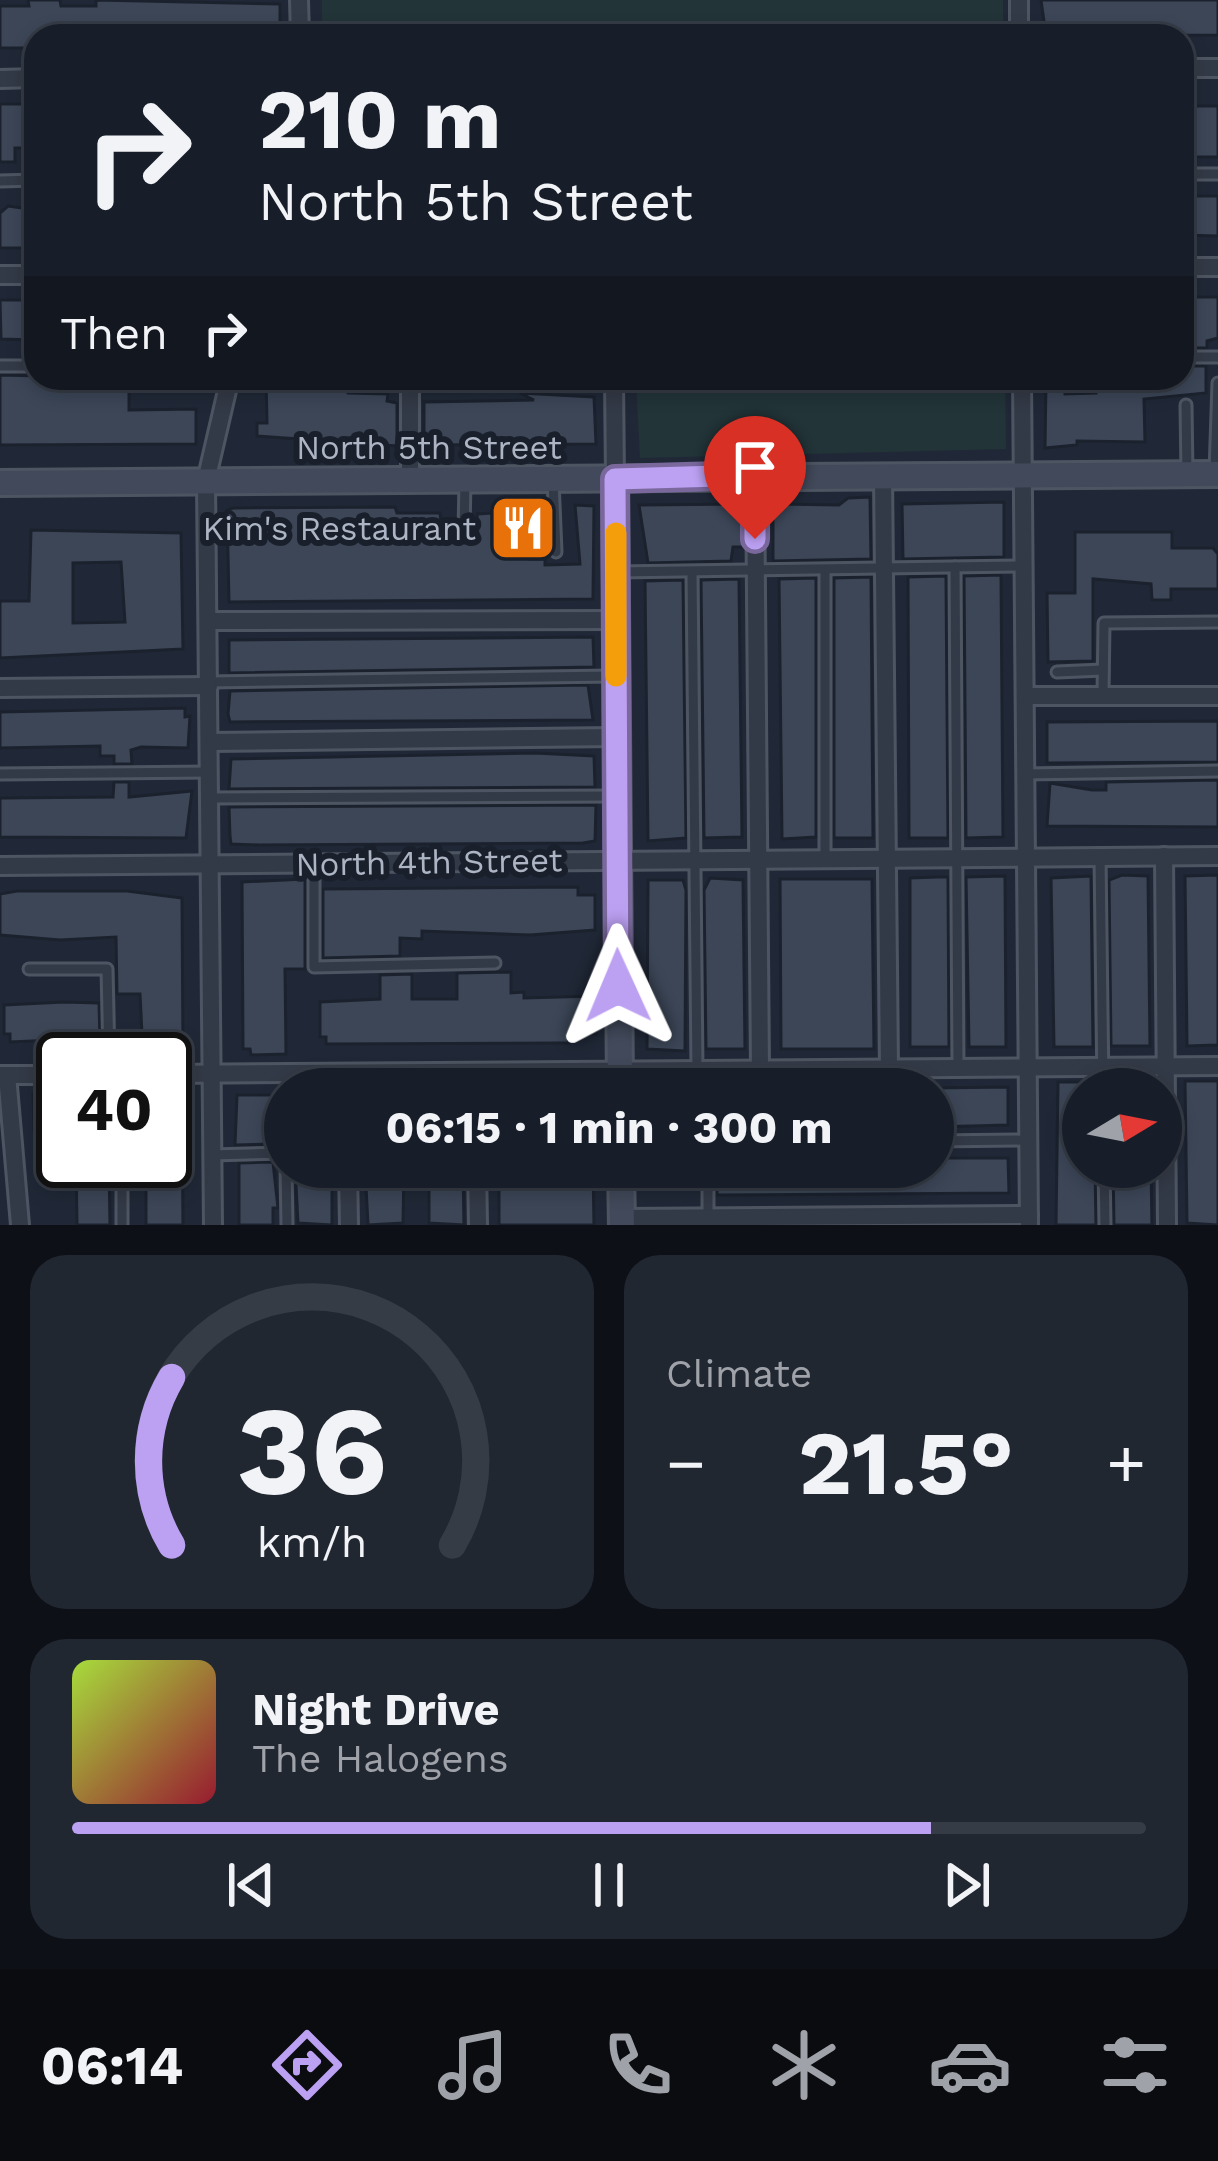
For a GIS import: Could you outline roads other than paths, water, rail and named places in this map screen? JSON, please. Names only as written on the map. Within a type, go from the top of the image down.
[{"type":"street","points":[[213,1225],[206,482],[227,390]]},
{"type":"street","points":[[409,390],[410,480]]},
{"type":"street","points":[[614,390],[620,1068]]},
{"type":"street","points":[[621,1188],[622,1222],[1029,1220],[1022,390]]},
{"type":"street","name":"North 5th Street","points":[[0,483],[1216,473]]},
{"type":"street","points":[[755,475],[760,1068]]},
{"type":"street","points":[[883,475],[889,1068]]},
{"type":"street","points":[[210,621],[616,620]]},
{"type":"street","points":[[0,688],[209,684]]},
{"type":"street","points":[[1024,696],[1218,696]]},
{"type":"street","points":[[210,742],[616,737]]},
{"type":"street","points":[[1164,856],[1167,1225]]},
{"type":"street","name":"North 4th Street","points":[[0,866],[1218,856]]},
{"type":"street","points":[[954,1068],[1218,1066]]},
{"type":"street","points":[[192,1074],[264,1077]]},
{"type":"street","points":[[20,1225],[3,1076],[36,1075]]},
{"type":"street","points":[[348,1188],[349,1225]]},
{"type":"street","points":[[477,1188],[478,1225]]},
{"type":"lane","points":[[1216,473],[1218,383]]},
{"type":"lane","points":[[1186,405],[1187,474]]},
{"type":"lane","points":[[464,534],[465,480]]},
{"type":"lane","points":[[554,480],[556,552]]},
{"type":"lane","points":[[616,572],[1024,566]]},
{"type":"lane","points":[[955,567],[958,1068]]},
{"type":"lane","points":[[825,570],[826,859]]},
{"type":"lane","points":[[692,572],[704,1068]]},
{"type":"lane","points":[[1103,696],[1104,622],[1218,622]]},
{"type":"lane","points":[[1057,672],[1103,670]]},
{"type":"lane","points":[[209,684],[616,676]]},
{"type":"lane","points":[[1025,774],[1218,771]]},
{"type":"lane","points":[[0,774],[210,772]]},
{"type":"lane","points":[[211,797],[616,796]]},
{"type":"lane","points":[[1100,856],[1103,1067]]},
{"type":"lane","points":[[314,864],[314,967],[495,963]]},
{"type":"lane","points":[[29,969],[107,969],[108,1032]]},
{"type":"lane","points":[[954,1141],[1028,1140]]},
{"type":"lane","points":[[212,1155],[264,1154]]},
{"type":"lane","points":[[122,1188],[122,1225]]},
{"type":"lane","points":[[286,1188],[287,1225]]},
{"type":"lane","points":[[708,1188],[708,1221]]},
{"type":"lane","points":[[1104,1188],[1105,1225]]},
{"type":"place","name":"Kim's Restaurant","points":[[523,528]]}]
